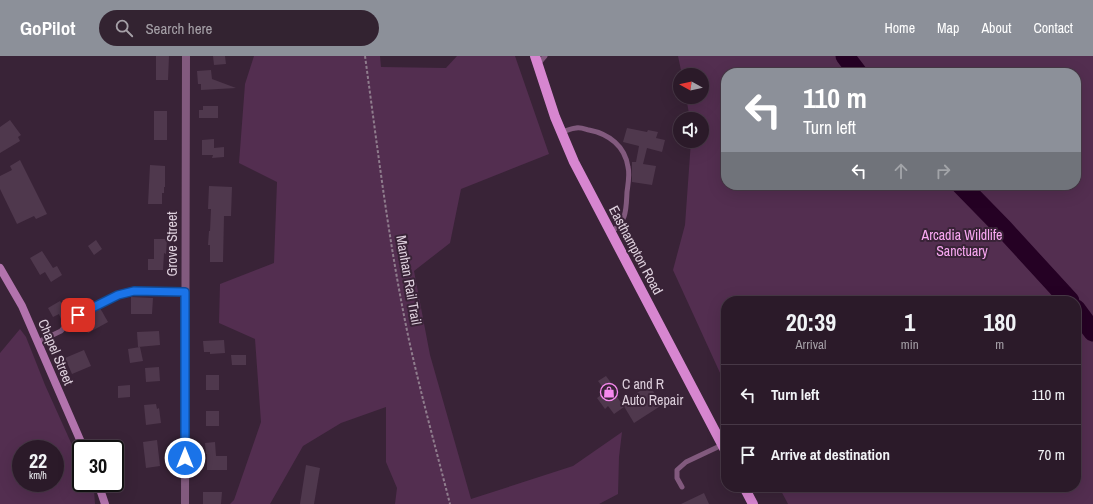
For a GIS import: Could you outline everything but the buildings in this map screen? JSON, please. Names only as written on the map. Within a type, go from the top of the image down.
[{"type":"main road","name":"Easthampton Road","points":[[536,60],[574,162],[721,442]]},
{"type":"main road","name":"Chapel Street","points":[[0,268],[22,306],[80,440]]},
{"type":"main road","points":[[101,492],[105,504]]},
{"type":"main road","points":[[747,492],[753,504]]},
{"type":"street","name":"Grove Street","points":[[185,504],[186,56]]},
{"type":"lane","points":[[536,60],[545,56]]},
{"type":"lane","points":[[562,132],[577,128],[594,131],[607,135],[624,151],[629,167],[626,210],[620,226],[611,232]]},
{"type":"lane","points":[[38,342],[61,331],[78,315],[118,295],[134,291],[185,292]]},
{"type":"lane","points":[[682,487],[677,478],[677,470],[686,462],[721,449]]},
{"type":"path","name":"Manhan Rail Trail","points":[[365,56],[401,299],[450,504]]},
{"type":"green space","points":[[254,56],[380,56],[381,67],[446,68],[457,56],[515,56],[549,154],[461,189],[450,243],[414,271],[430,355],[471,499],[573,466],[622,432],[619,457],[618,494],[599,504],[395,504],[397,488],[386,462],[386,407],[341,423],[303,446],[270,504],[230,504],[234,500],[261,422],[255,339],[219,323],[220,284],[274,263],[277,182],[239,163],[245,84]]},
{"type":"green space","name":"Arcadia Wildlife Sanctuary","points":[[678,56],[1093,56],[1093,504],[788,504],[782,492],[1081,492],[1081,296],[721,296],[721,375],[673,270],[685,225],[690,148],[709,148],[709,112],[689,112],[687,104],[709,104],[709,68],[681,68]]},
{"type":"green space","points":[[20,329],[26,337],[45,385],[72,445],[72,492],[94,492],[95,504],[0,504],[0,353]]},
{"type":"waterway","points":[[845,56],[854,68]]},
{"type":"waterway","points":[[966,190],[1065,296]]},
{"type":"waterway","points":[[1081,316],[1093,332]]},
{"type":"place","name":"C and R Auto Repair","points":[[609,392]]},
{"type":"route","points":[[78,315],[111,297],[134,291],[185,292],[185,458]]}]
